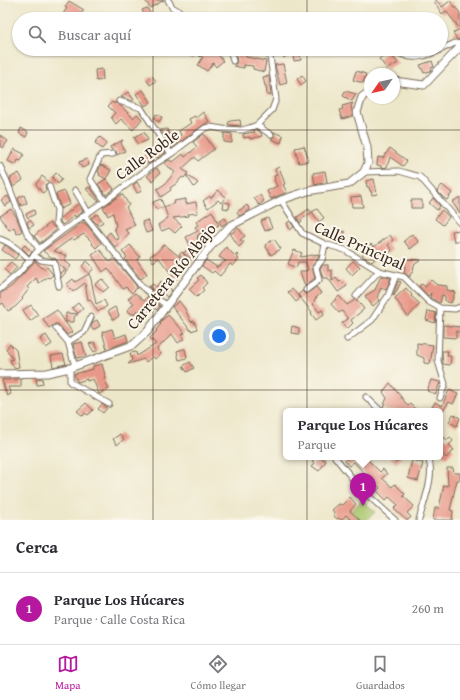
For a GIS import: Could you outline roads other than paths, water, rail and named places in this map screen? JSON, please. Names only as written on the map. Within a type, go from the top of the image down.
[{"type":"street","points":[[168,0],[172,7],[180,12]]},
{"type":"street","points":[[448,46],[455,43],[460,44]]},
{"type":"street","points":[[400,82],[424,85],[460,47]]},
{"type":"street","points":[[232,56],[233,61]]},
{"type":"street","points":[[270,56],[276,99],[272,110],[257,125],[271,135]]},
{"type":"street","points":[[406,56],[422,56]]},
{"type":"street","points":[[364,96],[362,97],[357,112],[367,147],[368,163],[364,172],[398,171],[420,177],[460,223]]},
{"type":"street","points":[[119,101],[141,108],[171,154]]},
{"type":"street","name":"Calle Roble","points":[[0,289],[35,256],[39,249],[205,128],[210,127],[242,130],[257,125]]},
{"type":"street","points":[[105,201],[90,179],[101,155],[113,154]]},
{"type":"street","points":[[0,166],[27,233],[39,249]]},
{"type":"street","name":"Carretera Río Abajo","points":[[0,374],[47,373],[72,367],[133,345],[147,332],[210,247],[230,226],[281,200],[308,191],[350,184],[364,172]]},
{"type":"street","points":[[49,186],[57,210],[56,223],[62,231]]},
{"type":"street","points":[[75,190],[86,214],[142,287],[166,305]]},
{"type":"street","name":"Calle Principal","points":[[281,200],[302,233],[325,244],[345,250],[380,271],[404,277],[429,302],[440,308]]},
{"type":"street","points":[[0,238],[8,241],[30,261]]},
{"type":"street","points":[[201,238],[210,247]]},
{"type":"street","points":[[306,290],[318,280],[316,268],[322,260],[325,244]]},
{"type":"street","points":[[35,256],[41,260],[54,262],[59,286]]},
{"type":"street","points":[[356,296],[380,271]]},
{"type":"street","points":[[347,339],[372,320],[388,296],[396,275]]},
{"type":"street","points":[[440,398],[445,384],[438,361],[440,308],[455,309],[460,307]]},
{"type":"street","points":[[68,342],[84,332],[91,317]]},
{"type":"street","points":[[56,328],[68,342],[72,367],[70,382],[109,404]]},
{"type":"street","points":[[366,397],[378,408]]},
{"type":"street","points":[[337,460],[360,488],[395,520]]},
{"type":"street","points":[[420,520],[431,473],[429,460]]},
{"type":"place","name":"Parque Los Húcares","points":[[363,506]]}]
